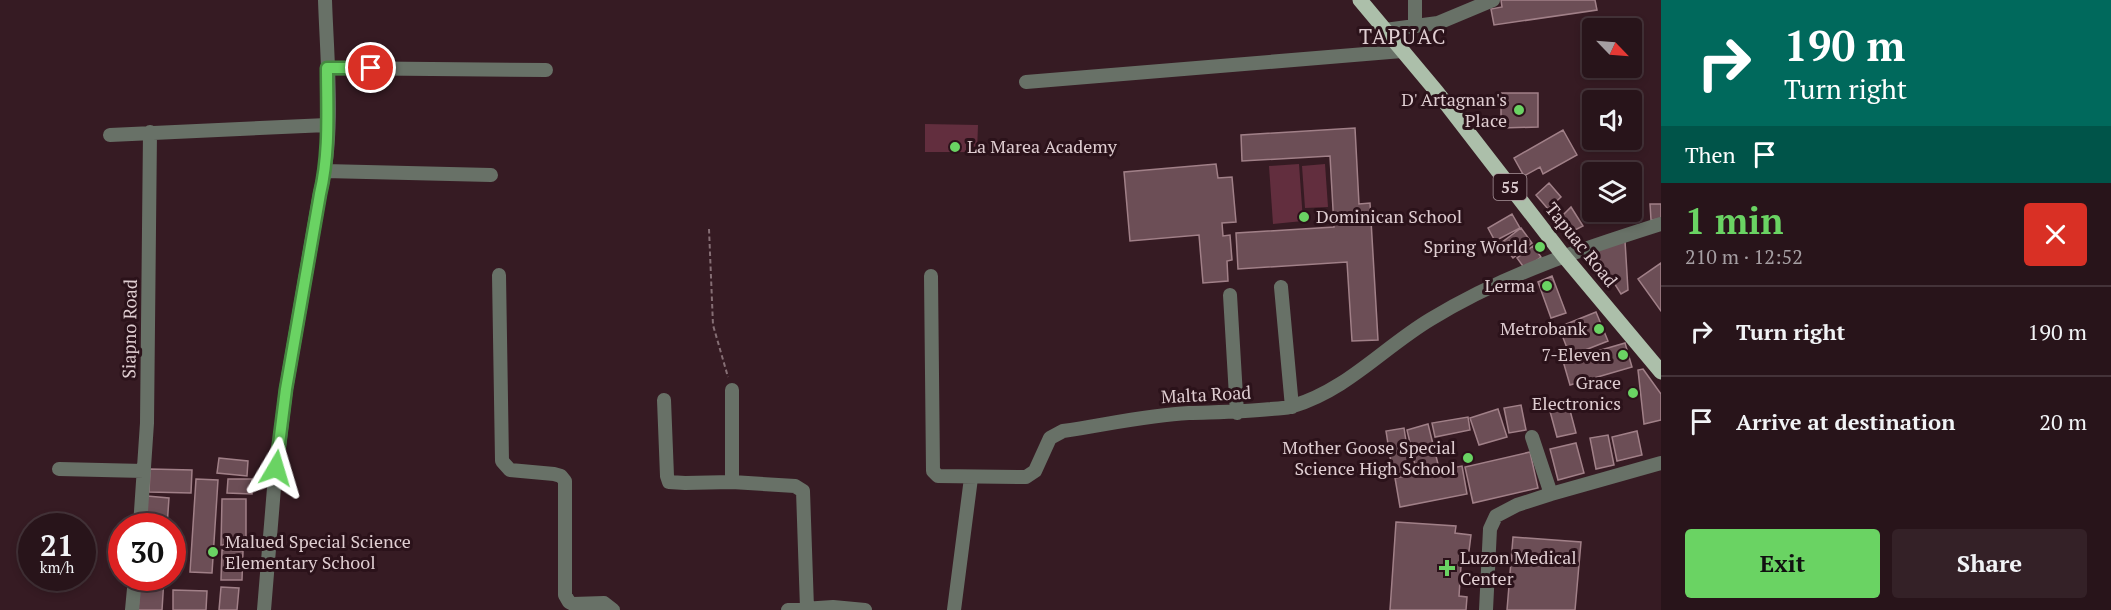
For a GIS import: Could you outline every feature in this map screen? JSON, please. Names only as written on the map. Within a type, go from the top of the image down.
[{"type":"main road","name":"Tapuac Road","points":[[1360,0],[1437,92],[1563,255],[1661,372]]},
{"type":"street","points":[[264,610],[274,488],[286,389],[325,171],[327,68],[325,0]]},
{"type":"street","points":[[1415,26],[1416,0]]},
{"type":"street","points":[[1385,30],[1438,23],[1493,0]]},
{"type":"street","points":[[1026,82],[1402,51]]},
{"type":"street","points":[[327,68],[546,70]]},
{"type":"street","points":[[110,135],[327,125]]},
{"type":"street","name":"Siapno Road","points":[[141,513],[147,423],[150,132]]},
{"type":"street","points":[[325,171],[491,176]]},
{"type":"street","name":"Malta Road","points":[[971,478],[1026,477],[1033,474],[1050,438],[1063,431],[1189,413],[1237,413],[1292,407],[1334,388],[1367,367],[1407,335],[1442,313],[1517,274],[1563,255],[1661,224]]},
{"type":"street","points":[[499,275],[502,461],[510,470],[555,474],[561,476],[565,481],[565,596],[573,604],[604,603],[613,610]]},
{"type":"street","points":[[931,276],[933,471],[938,476],[971,478],[954,610]]},
{"type":"street","points":[[1281,287],[1292,407]]},
{"type":"street","points":[[1230,295],[1237,413]]},
{"type":"street","points":[[732,390],[732,482]]},
{"type":"street","points":[[664,400],[669,482],[732,482],[795,486],[805,494],[804,541],[807,608]]},
{"type":"street","points":[[1532,437],[1551,494]]},
{"type":"street","points":[[1486,610],[1490,529],[1496,516],[1517,505],[1551,494],[1661,463]]},
{"type":"street","points":[[59,469],[144,471]]},
{"type":"street","points":[[132,610],[134,591]]},
{"type":"street","points":[[788,610],[833,607],[865,610]]},
{"type":"path","points":[[709,229],[712,325],[732,390]]},
{"type":"shaded area","points":[[925,124],[978,125],[977,152],[925,152]]},
{"type":"shaded area","points":[[1299,164],[1303,221],[1273,224],[1269,166]]},
{"type":"shaded area","points":[[1325,164],[1328,207],[1305,208],[1302,166]]},
{"type":"building","points":[[1501,0],[1595,0],[1597,10],[1494,25],[1491,9],[1502,7]]},
{"type":"building","name":"D' Artagnan's Place","points":[[1501,93],[1538,93],[1538,127],[1501,128]]},
{"type":"building","points":[[1355,128],[1359,204],[1370,203],[1378,340],[1352,341],[1347,262],[1238,269],[1236,233],[1334,227],[1330,156],[1242,161],[1241,135]]},
{"type":"building","points":[[1563,130],[1577,155],[1543,174],[1540,167],[1524,176],[1514,158]]},
{"type":"building","points":[[1216,164],[1218,178],[1232,177],[1236,222],[1222,223],[1223,236],[1230,235],[1232,260],[1227,261],[1228,281],[1203,283],[1199,235],[1130,241],[1124,172]]},
{"type":"building","points":[[1549,183],[1561,197],[1548,209],[1536,195]]},
{"type":"building","points":[[1650,204],[1661,204],[1661,219],[1651,220]]},
{"type":"building","points":[[1571,207],[1583,226],[1567,234],[1557,221]]},
{"type":"building","points":[[1512,214],[1520,228],[1495,241],[1488,228]]},
{"type":"building","points":[[1521,228],[1532,243],[1513,258],[1501,243]]},
{"type":"building","points":[[1625,241],[1628,290],[1621,294],[1594,251]]},
{"type":"building","points":[[1533,246],[1541,257],[1525,269],[1517,258]]},
{"type":"building","points":[[1661,263],[1661,311],[1638,279]]},
{"type":"building","points":[[1552,276],[1566,313],[1551,318],[1538,282]]},
{"type":"building","points":[[1596,312],[1608,341],[1570,356],[1559,327]]},
{"type":"building","points":[[1625,343],[1632,367],[1570,385],[1563,361]]},
{"type":"building","points":[[1643,369],[1661,394],[1661,420],[1644,424],[1638,370]]},
{"type":"building","points":[[1567,399],[1576,433],[1557,437],[1548,404]]},
{"type":"building","points":[[1521,405],[1526,430],[1509,433],[1504,408]]},
{"type":"building","points":[[1498,409],[1507,437],[1479,445],[1470,418]]},
{"type":"building","points":[[1468,417],[1470,430],[1435,437],[1432,423]]},
{"type":"building","points":[[1428,424],[1438,464],[1416,469],[1407,430]]},
{"type":"building","points":[[1404,428],[1411,473],[1393,476],[1386,431]]},
{"type":"building","points":[[1637,431],[1642,455],[1617,461],[1612,437]]},
{"type":"building","points":[[1608,435],[1614,465],[1596,469],[1590,438]]},
{"type":"building","points":[[1576,443],[1584,473],[1558,480],[1550,449]]},
{"type":"building","points":[[1530,452],[1538,488],[1473,503],[1465,467]]},
{"type":"building","points":[[219,458],[248,461],[247,476],[217,473]]},
{"type":"building","points":[[1462,466],[1467,494],[1400,507],[1395,478]]},
{"type":"building","points":[[150,469],[192,470],[191,493],[149,492]]},
{"type":"building","points":[[196,479],[218,480],[212,573],[190,572]]},
{"type":"building","points":[[228,479],[252,479],[252,494],[227,493]]},
{"type":"building","points":[[147,496],[169,498],[168,513],[146,513]]},
{"type":"building","points":[[222,499],[246,499],[246,545],[221,545]]},
{"type":"building","points":[[1396,522],[1456,526],[1455,533],[1471,535],[1469,551],[1462,551],[1459,596],[1467,597],[1466,610],[1390,610]]},
{"type":"building","points":[[1513,537],[1581,542],[1575,610],[1507,610]]},
{"type":"building","points":[[222,550],[243,551],[242,580],[221,580]]},
{"type":"building","points":[[221,587],[239,588],[237,610],[219,610]]},
{"type":"building","points":[[139,591],[163,591],[162,610],[138,610]]},
{"type":"building","points":[[173,591],[207,591],[206,610],[173,610]]},
{"type":"place","name":"D' Artagnan's Place","points":[[1519,110]]},
{"type":"place","name":"La Marea Academy","points":[[955,147]]},
{"type":"place","name":"Dominican School","points":[[1304,217]]},
{"type":"place","name":"Spring World","points":[[1540,247]]},
{"type":"place","name":"Lerma","points":[[1547,286]]},
{"type":"place","name":"Metrobank","points":[[1599,329]]},
{"type":"place","name":"7-Eleven","points":[[1623,355]]},
{"type":"place","name":"Grace Electronics","points":[[1633,393]]},
{"type":"place","name":"Mother Goose Special Science High School","points":[[1468,458]]},
{"type":"place","name":"Malued Special Science Elementary School","points":[[213,552]]},
{"type":"place","name":"Luzon Medical Center","points":[[1447,568]]},
{"type":"district","name":"TAPUAC","points":[[1403,37]]},
{"type":"route","points":[[276,468],[286,389],[325,171],[328,144],[327,68],[371,68]]}]
